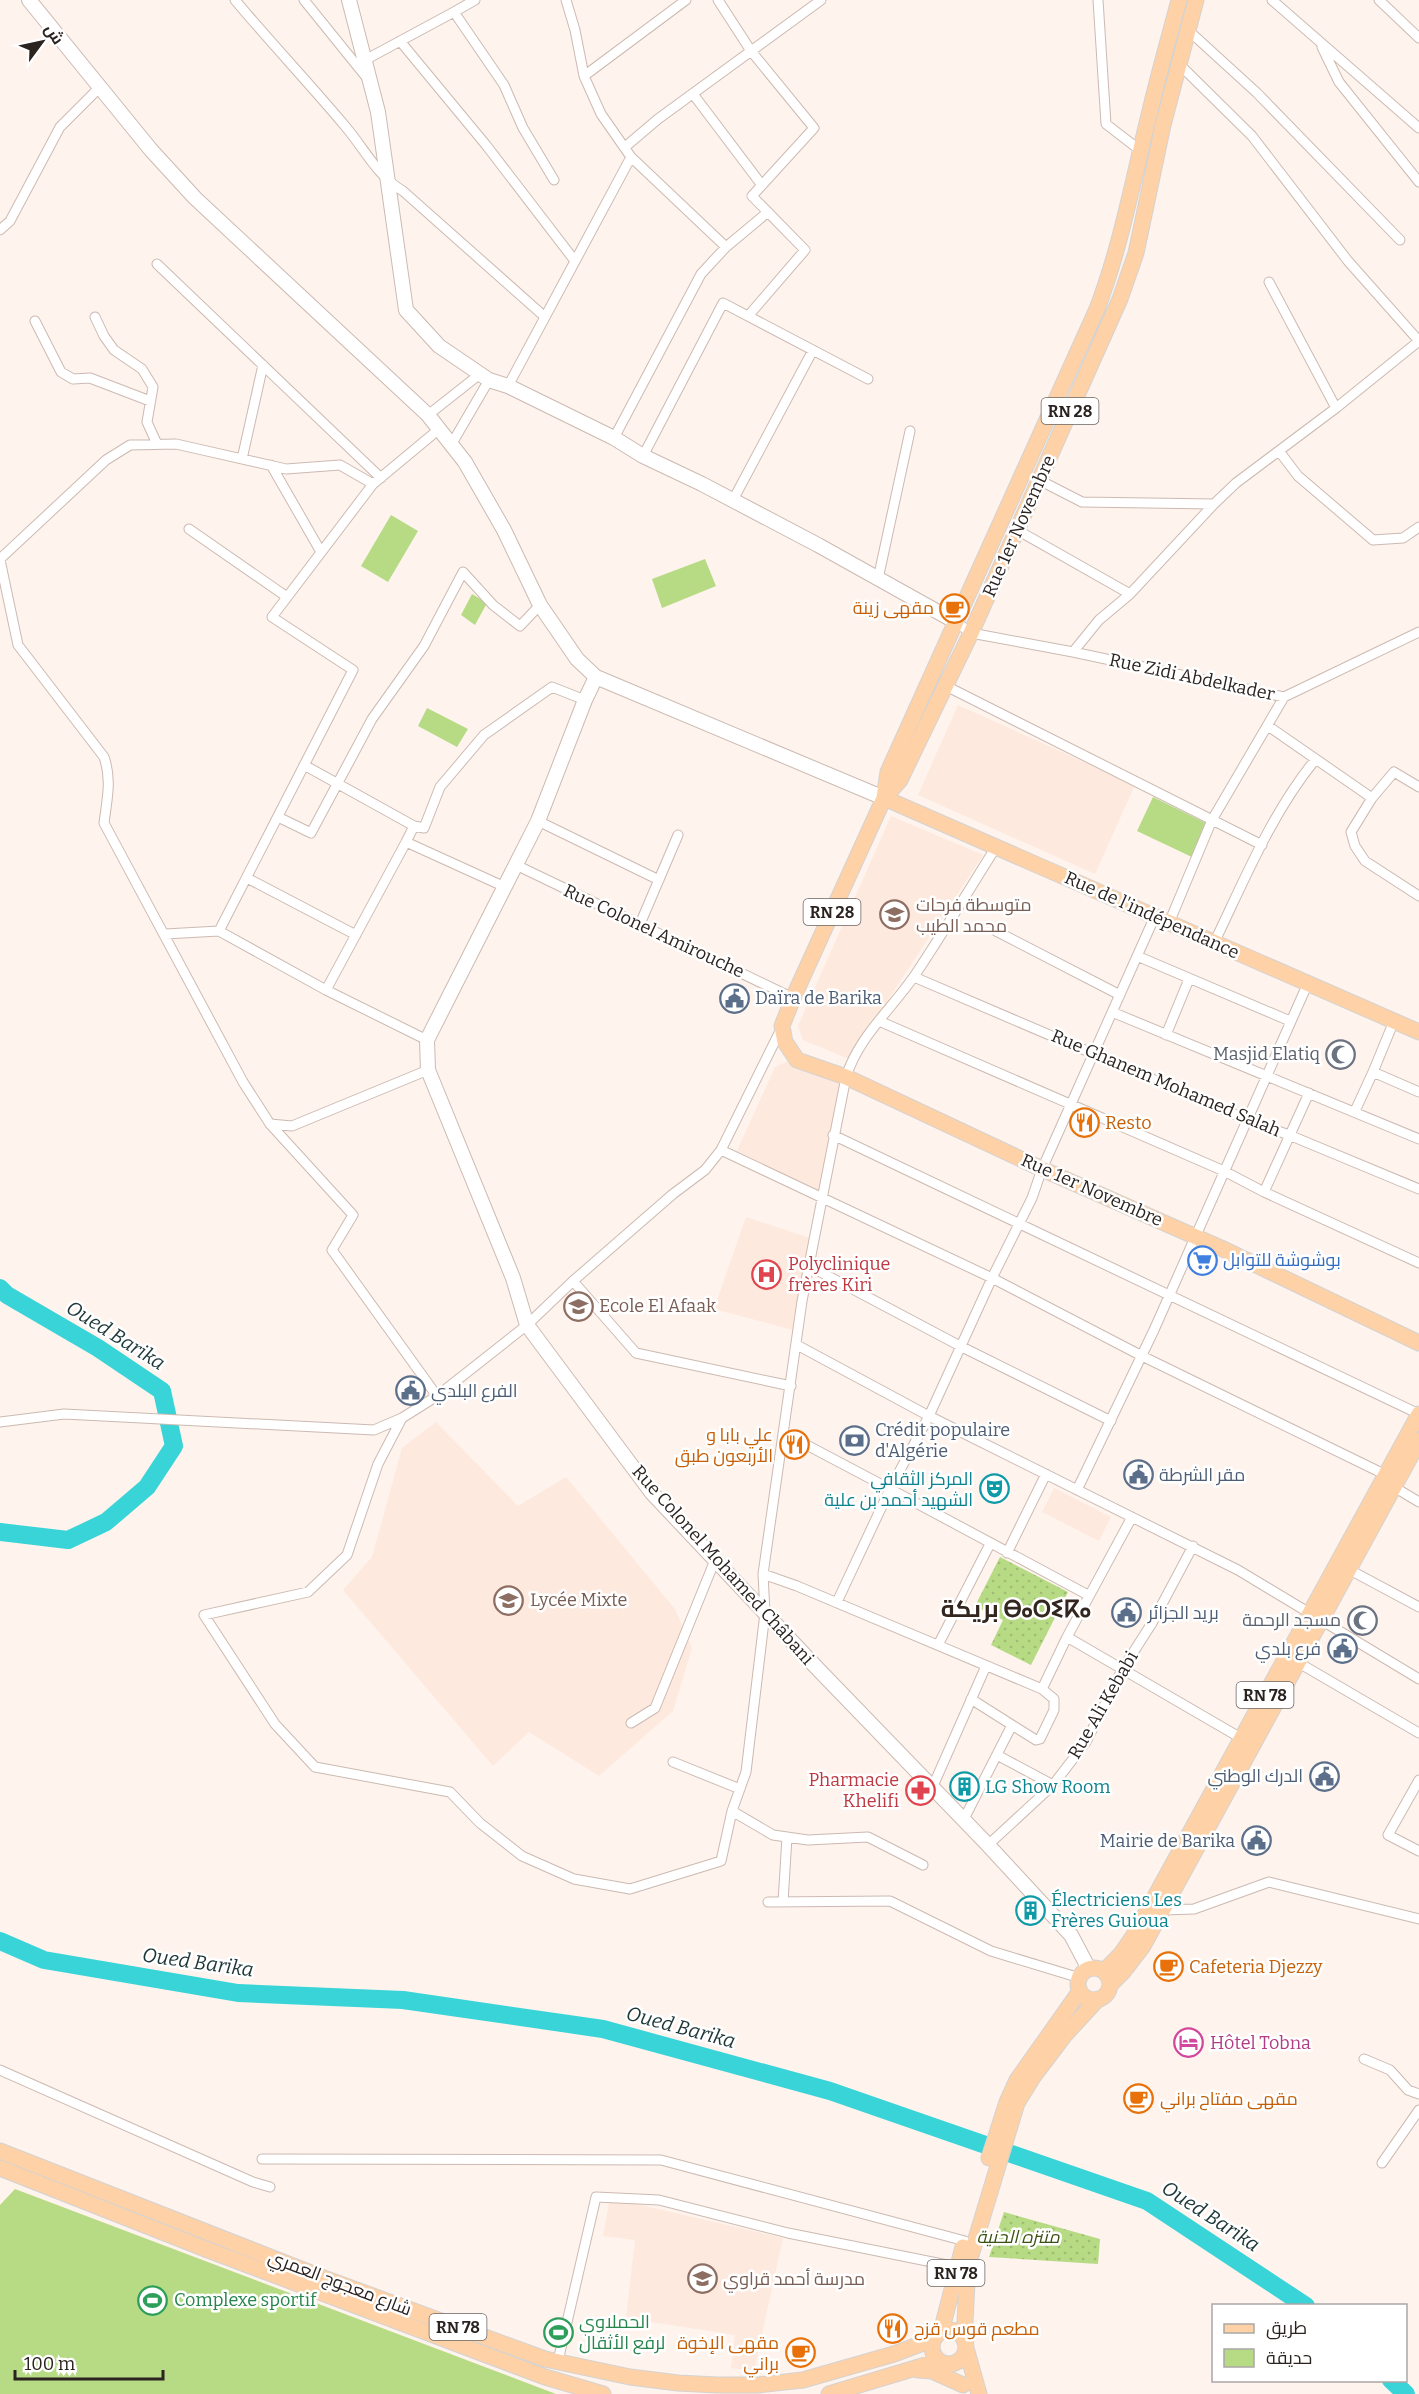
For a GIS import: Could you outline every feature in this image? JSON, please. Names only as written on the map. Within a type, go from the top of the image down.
[{"type":"main road","points":[[29,0],[99,88],[195,198],[428,416],[465,462],[504,530],[540,604],[577,659],[596,677],[884,798]]},
{"type":"main road","points":[[349,0],[378,112],[406,310],[439,346],[484,377],[614,438],[643,456],[733,500],[956,622]]},
{"type":"main road","name":"RN 28","points":[[782,1026],[884,798],[888,772],[1097,309],[1115,260],[1179,0]]},
{"type":"main road","name":"Rue 1er Novembre","points":[[884,798],[900,780],[946,686],[1120,299],[1136,253],[1154,165],[1196,0]]},
{"type":"main road","points":[[428,1070],[427,1040],[538,821],[596,677]]},
{"type":"main road","name":"Rue de l'indépendance","points":[[884,798],[1419,1032]]},
{"type":"main road","name":"Rue 1er Novembre","points":[[782,1026],[784,1042],[796,1060],[846,1077],[1419,1343]]},
{"type":"main road","name":"Rue Colonel Mohamed Châbani","points":[[428,1070],[513,1278],[527,1325],[652,1493],[933,1786],[1071,1935],[1093,1979]]},
{"type":"main road","name":"RN 78","points":[[937,2335],[965,2241],[977,2216],[1012,2103],[1027,2066],[1093,1979],[1134,1935],[1248,1742],[1390,1481],[1419,1414]]},
{"type":"main road","points":[[1012,2103],[1064,2036],[1098,1999],[1106,1994],[1093,1979],[1123,1972],[1143,1946],[1248,1742],[1299,1663],[1315,1618],[1350,1570],[1390,1481],[1419,1441]]},
{"type":"main road","name":"شارع معجوج العمري","points":[[0,2151],[321,2277],[545,2359],[630,2377],[678,2383],[758,2385],[803,2380],[894,2354],[937,2335]]},
{"type":"main road","name":"شارع معجوج العمري","points":[[0,2168],[208,2250],[545,2377],[603,2394]]},
{"type":"main road","points":[[829,2394],[963,2356],[968,2265],[977,2216]]},
{"type":"main road","points":[[965,2389],[947,2362],[932,2349],[937,2335],[951,2330],[957,2332],[965,2344],[979,2394]]},
{"type":"main road","points":[[912,2369],[932,2371],[965,2389]]},
{"type":"street","points":[[235,0],[278,52],[345,126],[388,183],[403,191],[545,317]]},
{"type":"street","points":[[304,0],[370,82]]},
{"type":"street","points":[[364,60],[475,0]]},
{"type":"street","points":[[566,0],[576,30],[584,76],[601,114],[631,157],[726,247]]},
{"type":"street","points":[[584,76],[686,0]]},
{"type":"street","points":[[718,0],[751,51],[814,128],[752,196],[805,250],[749,315]]},
{"type":"street","points":[[625,147],[693,93],[821,0]]},
{"type":"street","points":[[1098,0],[1106,124],[1141,151]]},
{"type":"street","points":[[1272,0],[1419,128]]},
{"type":"street","points":[[1379,0],[1419,38]]},
{"type":"street","points":[[454,12],[504,85],[523,128],[554,180]]},
{"type":"street","points":[[1188,30],[1257,93],[1400,240]]},
{"type":"street","points":[[400,41],[486,145],[576,261]]},
{"type":"street","points":[[1320,42],[1339,82],[1419,182]]},
{"type":"street","points":[[1073,652],[1099,620],[1130,594],[1236,483],[1336,408],[1419,341],[1348,261],[1252,136],[1179,64]]},
{"type":"street","points":[[0,230],[10,221],[60,127],[99,88]]},
{"type":"street","points":[[693,93],[761,184]]},
{"type":"street","points":[[508,387],[631,157]]},
{"type":"street","points":[[614,438],[701,274],[726,247],[768,212]]},
{"type":"street","points":[[157,264],[381,478]]},
{"type":"street","points":[[1269,282],[1336,408]]},
{"type":"street","points":[[643,456],[723,303],[868,379]]},
{"type":"street","points":[[95,317],[114,350],[142,369],[153,387],[147,422],[157,444]]},
{"type":"street","points":[[35,321],[61,372],[73,379],[90,378],[150,401]]},
{"type":"street","points":[[733,500],[813,350]]},
{"type":"street","points":[[242,459],[263,365]]},
{"type":"street","points":[[428,416],[484,377]]},
{"type":"street","points":[[451,445],[484,377]]},
{"type":"street","points":[[219,931],[353,670],[272,617],[373,484],[438,430]]},
{"type":"street","points":[[878,579],[910,431]]},
{"type":"street","points":[[373,484],[340,465],[286,469],[176,444],[130,445],[106,460],[0,559],[18,645],[104,757],[110,785],[104,823],[243,1082],[270,1124],[353,1215],[332,1250],[437,1396]]},
{"type":"street","points":[[1279,451],[1298,476],[1373,540],[1403,538],[1419,526]]},
{"type":"street","points":[[271,465],[321,552]]},
{"type":"street","points":[[1039,480],[1082,502],[1214,504]]},
{"type":"street","points":[[189,530],[287,597]]},
{"type":"street","points":[[1017,530],[1130,594]]},
{"type":"street","points":[[278,817],[311,833],[372,719],[424,646],[463,572],[494,605],[520,626],[540,604]]},
{"type":"street","name":"Rue Zidi Abdelkader","points":[[956,622],[971,633],[1073,652],[1284,697],[1419,632]]},
{"type":"street","points":[[946,686],[1262,845]]},
{"type":"street","points":[[304,765],[414,826],[424,828],[440,787],[484,735],[552,687],[585,700]]},
{"type":"street","points":[[1169,923],[1212,820],[1284,697]]},
{"type":"street","points":[[1268,726],[1372,798]]},
{"type":"street","points":[[1214,943],[1262,845],[1298,781],[1315,760]]},
{"type":"street","points":[[1419,787],[1394,772],[1372,798],[1351,832],[1355,846],[1365,861],[1419,896]]},
{"type":"street","points":[[538,821],[659,880]]},
{"type":"street","points":[[326,990],[414,826]]},
{"type":"street","points":[[640,924],[678,836]]},
{"type":"street","points":[[406,842],[505,887]]},
{"type":"street","points":[[402,1418],[378,1464],[348,1555],[308,1592],[204,1615],[275,1724],[315,1767],[450,1792],[480,1823],[522,1856],[574,1880],[630,1890],[721,1861],[732,1811],[746,1772],[765,1613],[763,1574],[802,1301],[811,1267],[833,1135],[846,1077],[860,1045],[914,977],[996,847]]},
{"type":"street","name":"Rue Colonel Amirouche","points":[[516,865],[793,998]]},
{"type":"street","points":[[247,878],[356,935]]},
{"type":"street","points":[[837,1602],[890,1489],[929,1416],[992,1278],[1032,1198],[1042,1169],[1155,916]]},
{"type":"street","points":[[165,934],[219,931],[326,990],[427,1040]]},
{"type":"street","points":[[996,931],[1120,995]]},
{"type":"street","points":[[1137,956],[1290,1021]]},
{"type":"street","name":"Rue Ghanem Mohamed Salah","points":[[914,977],[1248,1120],[1289,1134],[1419,1189]]},
{"type":"street","points":[[1166,1035],[1190,979]]},
{"type":"street","points":[[1077,1490],[1196,1238],[1308,983]]},
{"type":"street","points":[[1112,1012],[1419,1139]]},
{"type":"street","points":[[879,1021],[1224,1171],[1264,1192],[1419,1263]]},
{"type":"street","points":[[1355,1111],[1394,1021]]},
{"type":"street","points":[[0,1422],[64,1414],[374,1430],[402,1418],[437,1396],[527,1325],[573,1281],[705,1170],[721,1150],[782,1026]]},
{"type":"street","points":[[270,1124],[292,1126],[428,1070]]},
{"type":"street","points":[[1373,1072],[1419,1092]]},
{"type":"street","points":[[1264,1192],[1309,1093]]},
{"type":"street","points":[[833,1135],[1419,1414]]},
{"type":"street","points":[[721,1150],[992,1278],[1390,1481],[1419,1502]]},
{"type":"street","points":[[811,1267],[962,1347],[1111,1421]]},
{"type":"street","points":[[573,1281],[636,1353],[791,1386]]},
{"type":"street","points":[[797,1345],[929,1416],[1238,1570],[1419,1678]]},
{"type":"street","points":[[784,1433],[1088,1595]]},
{"type":"street","points":[[1007,1553],[1046,1474]]},
{"type":"street","points":[[1042,1689],[1088,1595],[1132,1517]]},
{"type":"street","points":[[938,1645],[990,1544]]},
{"type":"street","name":"Rue Ali Kebabi","points":[[988,1845],[1053,1785],[1086,1742],[1122,1670],[1152,1623],[1192,1546]]},
{"type":"street","points":[[631,1723],[655,1708],[715,1560]]},
{"type":"street","points":[[1350,1570],[1419,1607]]},
{"type":"street","points":[[763,1574],[837,1602],[1042,1689],[1054,1699],[1055,1705],[1040,1739],[1036,1740],[971,1699]]},
{"type":"street","points":[[1067,1637],[1248,1742]]},
{"type":"street","points":[[1299,1663],[1419,1733]]},
{"type":"street","points":[[933,1786],[986,1666]]},
{"type":"street","points":[[964,1819],[1012,1725]]},
{"type":"street","points":[[997,1755],[1053,1785]]},
{"type":"street","points":[[674,1762],[740,1789]]},
{"type":"street","points":[[1419,1780],[1388,1835],[1419,1851]]},
{"type":"street","points":[[732,1811],[773,1835],[808,1839],[867,1837],[923,1865]]},
{"type":"street","points":[[783,1902],[787,1837]]},
{"type":"street","points":[[1163,1910],[1194,1909],[1269,1882],[1419,1919]]},
{"type":"street","points":[[768,1902],[891,1901],[991,1951],[1093,1979]]},
{"type":"street","points":[[1364,2059],[1390,2070],[1408,2091],[1419,2094]]},
{"type":"street","points":[[0,2070],[253,2182],[270,2187]]},
{"type":"street","points":[[1382,2163],[1415,2125],[1419,2110]]},
{"type":"street","points":[[262,2159],[660,2160],[965,2241]]},
{"type":"street","points":[[558,2361],[597,2197],[658,2200],[788,2233],[957,2267]]},
{"type":"shaded area","points":[[958,705],[1135,785],[1095,874],[918,795]]},
{"type":"shaded area","name":"متوسطة فرحات محمد الطيب","points":[[891,816],[983,855],[849,1059],[803,1040],[798,1026]]},
{"type":"shaded area","points":[[788,1061],[841,1084],[820,1193],[737,1151],[775,1067]]},
{"type":"shaded area","name":"Polyclinique frères Kiri","points":[[746,1217],[813,1239],[800,1332],[714,1309]]},
{"type":"shaded area","name":"Lycée Mixte","points":[[436,1422],[518,1506],[566,1477],[675,1609],[692,1648],[673,1711],[599,1776],[529,1732],[493,1766],[343,1590],[372,1557],[402,1448]]},
{"type":"shaded area","points":[[1054,1488],[1111,1517],[1099,1541],[1042,1512]]},
{"type":"shaded area","name":"مدرسة أحمد قراوي","points":[[610,2198],[783,2238],[754,2371],[731,2368],[735,2335],[626,2318],[635,2240],[603,2236]]},
{"type":"green space","points":[[391,515],[418,531],[388,582],[361,566]]},
{"type":"green space","points":[[705,559],[716,586],[662,608],[652,579]]},
{"type":"green space","points":[[472,594],[487,603],[475,625],[461,615]]},
{"type":"green space","points":[[427,708],[468,729],[457,747],[418,726]]},
{"type":"green space","points":[[1153,797],[1212,826],[1196,859],[1137,831]]},
{"type":"green space","points":[[1000,1557],[1068,1592],[1031,1665],[991,1645],[1003,1620],[975,1606]]},
{"type":"green space","name":"Complexe sportif","points":[[15,2189],[556,2394],[0,2394],[0,2205]]},
{"type":"green space","name":"متنزه الحنية","points":[[1004,2212],[1100,2239],[1098,2264],[989,2257]]},
{"type":"waterway","name":"Oued Barika","points":[[0,1288],[7,1295],[98,1348],[162,1391],[174,1446],[147,1487],[106,1522],[68,1540],[0,1532]]},
{"type":"waterway","name":"Oued Barika","points":[[0,1941],[44,1960],[238,1993],[403,2000],[603,2029],[830,2091],[1147,2201],[1303,2304]]},
{"type":"waterway","name":"Oued Barika","points":[[1393,2382],[1406,2394]]},
{"type":"place","name":"مقهى زينة","points":[[955,608]]},
{"type":"place","name":"متوسطة فرحات محمد الطيب","points":[[895,915]]},
{"type":"place","name":"Daïra de Barika","points":[[734,998]]},
{"type":"place","name":"Masjid Elatiq","points":[[1341,1054]]},
{"type":"place","name":"Resto","points":[[1084,1123]]},
{"type":"place","name":"بوشوشة للتوابل","points":[[1202,1260]]},
{"type":"place","name":"Polyclinique frères Kiri","points":[[767,1274]]},
{"type":"place","name":"Ecole El Afaak","points":[[578,1306]]},
{"type":"place","name":"الفرع البلدي","points":[[410,1391]]},
{"type":"place","name":"Crédit populaire d'Algérie","points":[[854,1440]]},
{"type":"place","name":"علي بابا و الأربعون طبق","points":[[794,1445]]},
{"type":"place","name":"مقر الشرطة","points":[[1138,1475]]},
{"type":"place","name":"المركز الثقافي الشهيد أحمد بن علية","points":[[994,1489]]},
{"type":"place","name":"Lycée Mixte","points":[[509,1600]]},
{"type":"place","name":"بريد الجزائر","points":[[1127,1613]]},
{"type":"place","name":"مسجد الرحمة","points":[[1362,1620]]},
{"type":"place","name":"فرع بلدي","points":[[1342,1649]]},
{"type":"place","name":"الدرك الوطني","points":[[1324,1776]]},
{"type":"place","name":"LG Show Room","points":[[964,1787]]},
{"type":"place","name":"Pharmacie Khelifi","points":[[920,1790]]},
{"type":"place","name":"Mairie de Barika","points":[[1256,1841]]},
{"type":"place","name":"Électriciens Les Frères Guioua","points":[[1030,1910]]},
{"type":"place","name":"Cafeteria Djezzy","points":[[1168,1967]]},
{"type":"place","name":"Hôtel Tobna","points":[[1189,2043]]},
{"type":"place","name":"مقهى مفتاح براني","points":[[1139,2099]]},
{"type":"place","name":"مدرسة أحمد قراوي","points":[[702,2279]]},
{"type":"place","name":"Complexe sportif","points":[[153,2300]]},
{"type":"place","name":"مطعم قوس قزح","points":[[893,2329]]},
{"type":"place","name":"الحملاوي لرفع الأثقال","points":[[558,2332]]},
{"type":"place","name":"مقهى الإخوة براني","points":[[800,2353]]},
{"type":"district","name":"بريكة ⴱⴰⵔⵉⴽⴰ","points":[[1016,1609]]}]
